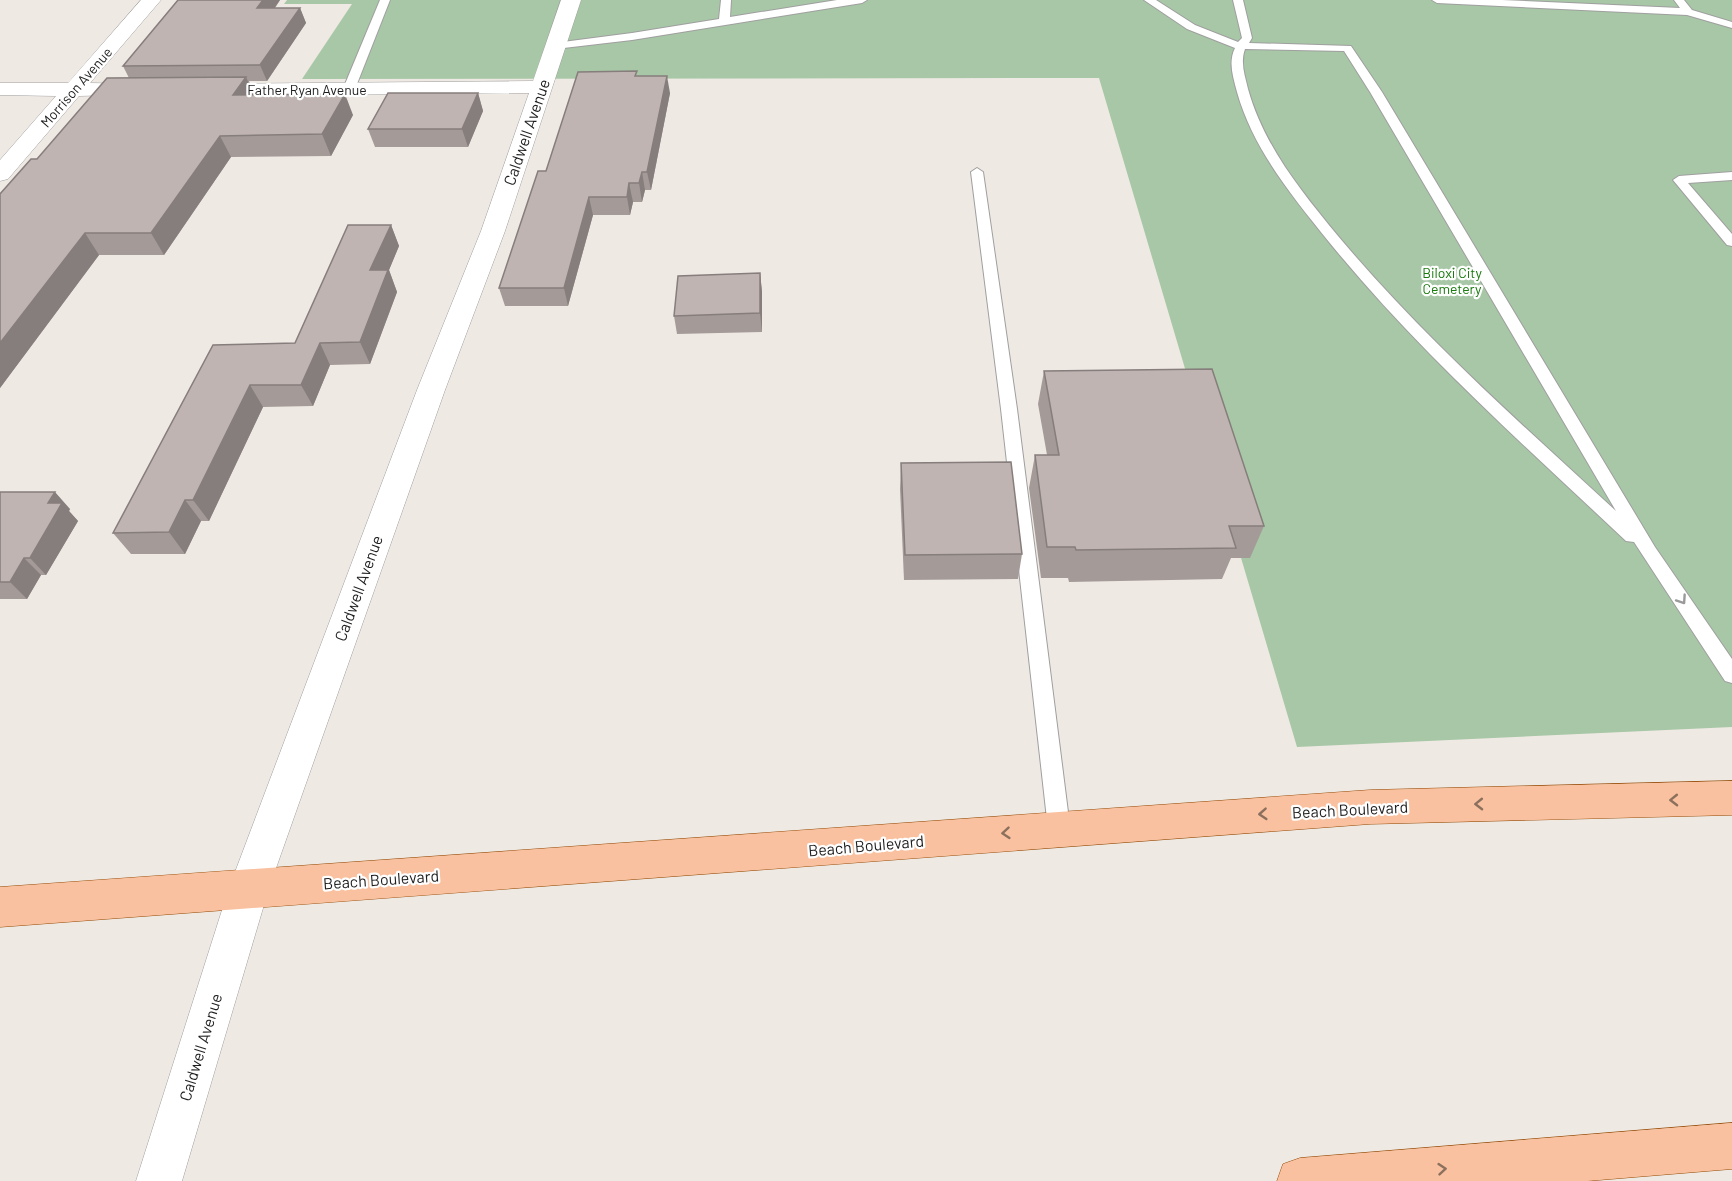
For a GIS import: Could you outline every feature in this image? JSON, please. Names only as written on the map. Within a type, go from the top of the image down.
[{"type":"main road","name":"Beach Boulevard","points":[[0,907],[821,849],[1059,828],[1370,807],[1732,798]]},
{"type":"main road","points":[[1300,1181],[1732,1146]]},
{"type":"street","name":"Morrison Avenue","points":[[0,174],[151,0]]},
{"type":"street","name":"Caldwell Avenue","points":[[159,1181],[249,888],[427,401],[493,231],[571,0]]},
{"type":"street","name":"Father Ryan Avenue","points":[[181,90],[541,87]]},
{"type":"street","points":[[0,89],[157,90]]},
{"type":"lane","points":[[349,89],[385,0]]},
{"type":"lane","points":[[724,22],[726,0]]},
{"type":"lane","points":[[555,46],[648,35],[862,0]]},
{"type":"lane","points":[[1149,0],[1191,27],[1240,46],[1347,48],[1376,92],[1649,552],[1732,675]]},
{"type":"lane","points":[[1238,0],[1247,38],[1240,46],[1235,58],[1247,109],[1276,166],[1359,272],[1430,347],[1649,552]]},
{"type":"lane","points":[[1437,0],[1688,12],[1732,25]]},
{"type":"lane","points":[[1679,0],[1688,12]]},
{"type":"lane","points":[[977,172],[1009,409],[1059,828]]},
{"type":"lane","points":[[1732,176],[1679,180],[1727,230],[1732,242]]},
{"type":"lane","points":[[1620,1155],[1732,1167]]},
{"type":"green space","name":"Biloxi City Cemetery","points":[[287,0],[1732,0],[1732,727],[1297,747],[1099,78],[302,79],[352,4],[284,4]]},
{"type":"building","points":[[178,0],[263,0],[257,8],[300,8],[260,65],[123,66]]},
{"type":"building","points":[[637,71],[635,76],[667,76],[647,172],[642,172],[639,183],[629,183],[627,197],[589,197],[564,288],[499,288],[538,171],[546,171],[578,72]]},
{"type":"building","points":[[246,77],[233,95],[345,94],[322,134],[220,136],[151,233],[85,233],[0,343],[0,194],[31,159],[37,159],[107,78]]},
{"type":"building","points":[[388,93],[478,93],[462,129],[368,129]]},
{"type":"building","points":[[348,225],[391,225],[370,270],[388,270],[360,342],[320,343],[301,385],[250,385],[193,500],[185,500],[169,532],[113,533],[213,345],[295,343]]},
{"type":"building","points":[[760,273],[760,313],[674,316],[678,276]]},
{"type":"building","points":[[1212,369],[1264,526],[1229,526],[1236,548],[1076,550],[1075,547],[1047,547],[1035,455],[1059,455],[1044,371]]},
{"type":"building","points":[[1011,462],[1022,554],[905,555],[901,463]]},
{"type":"building","points":[[0,492],[55,492],[48,503],[62,503],[30,558],[24,558],[10,582],[0,582]]}]
